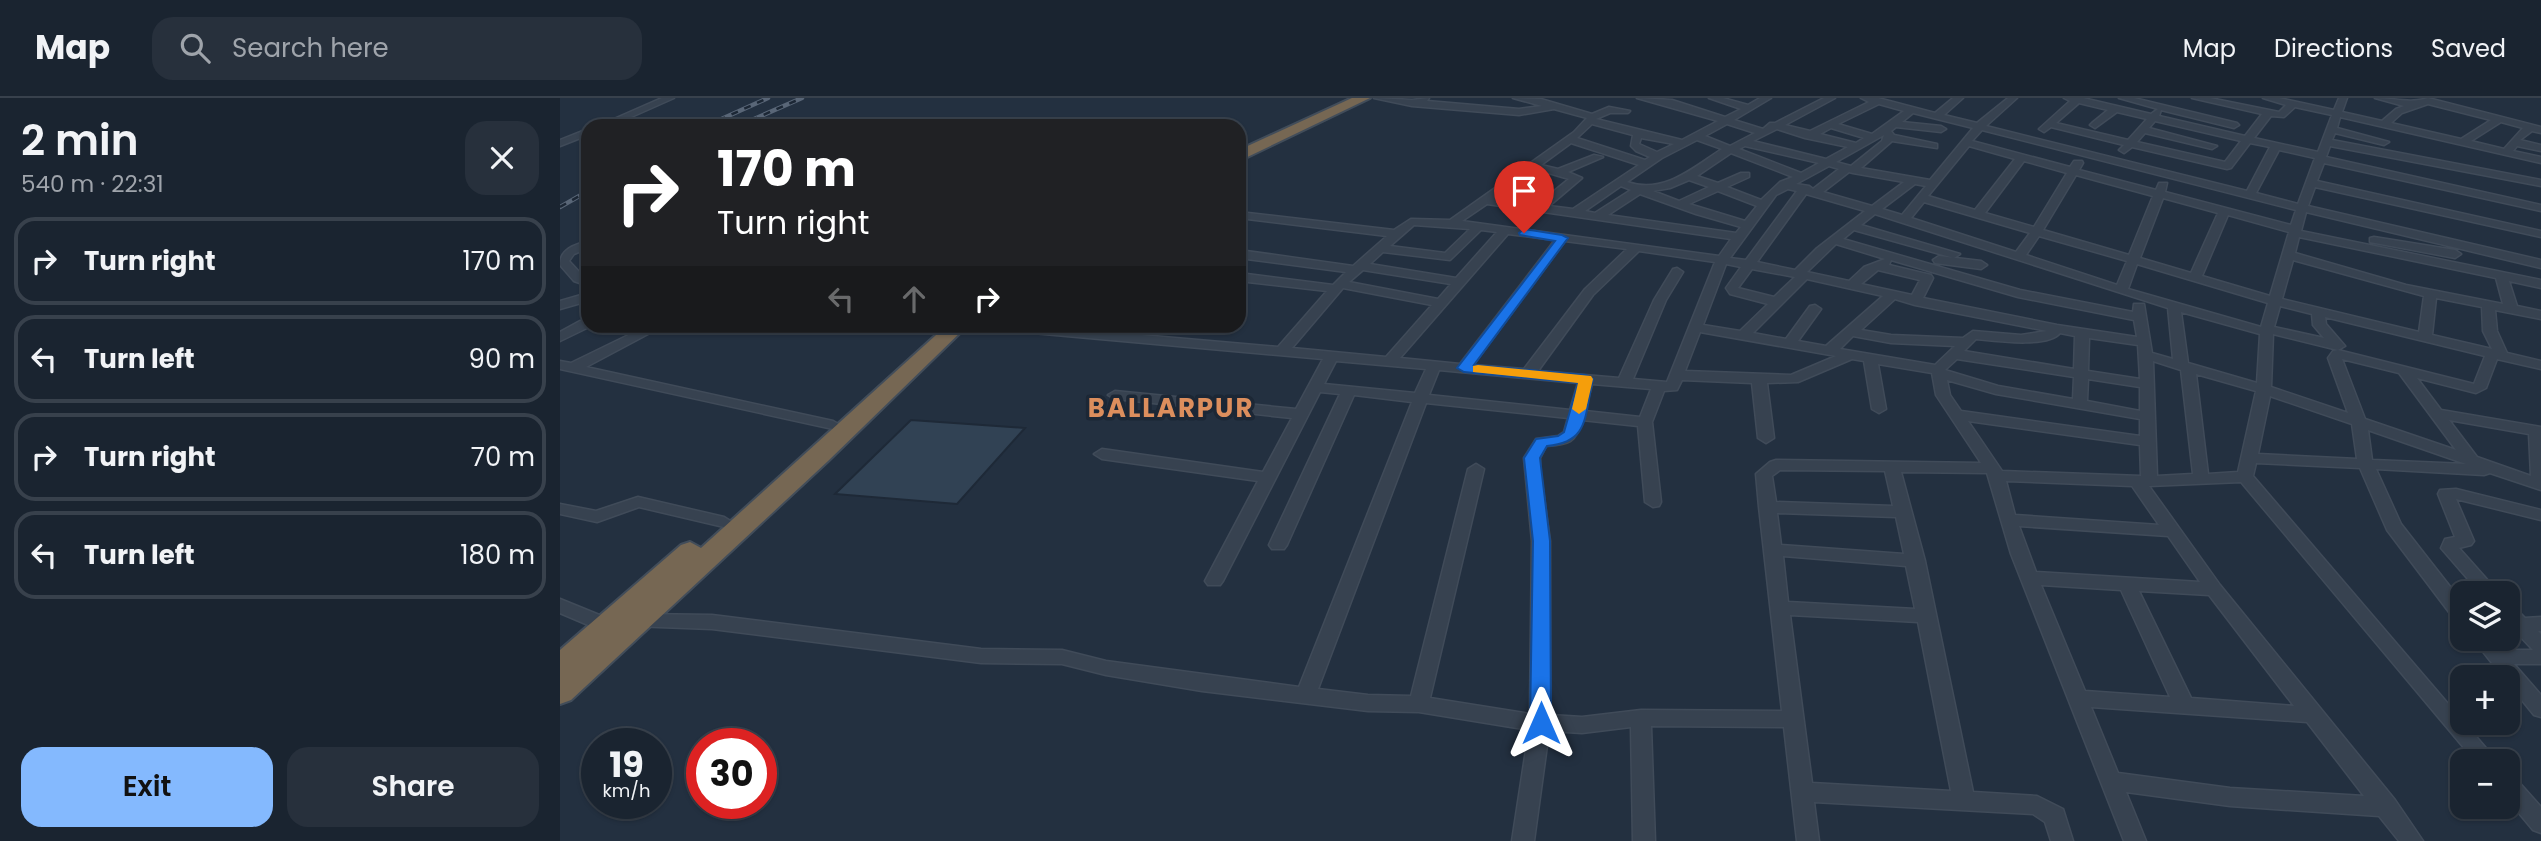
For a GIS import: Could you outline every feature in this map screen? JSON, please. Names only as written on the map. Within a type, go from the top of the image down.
[{"type":"highway","points":[[1246,145],[1350,98]]},
{"type":"highway","points":[[1246,153],[1363,98]]},
{"type":"highway","points":[[560,667],[724,522],[814,452],[833,425],[931,333]]},
{"type":"highway","points":[[560,692],[639,621],[814,452],[931,333]]},
{"type":"street","points":[[620,119],[670,98]]},
{"type":"street","points":[[1378,98],[1416,103],[1443,101],[1519,112],[1552,107]]},
{"type":"street","points":[[1416,103],[1427,98]]},
{"type":"street","points":[[1517,98],[1543,100],[1552,107],[1638,134],[1683,143]]},
{"type":"street","points":[[1641,98],[1859,147]]},
{"type":"street","points":[[1713,98],[1749,108]]},
{"type":"street","points":[[1575,213],[1658,156],[1733,118],[1765,98]]},
{"type":"street","points":[[1598,216],[1639,190],[1666,186],[1688,176],[1831,98]]},
{"type":"street","points":[[1865,98],[2250,195],[2298,223],[2461,270],[2541,284]]},
{"type":"street","points":[[1902,98],[1911,110]]},
{"type":"street","points":[[1942,98],[1947,108]]},
{"type":"street","points":[[1937,116],[1959,98]]},
{"type":"street","points":[[1905,219],[1980,126],[2013,98]]},
{"type":"street","points":[[2123,98],[2283,115],[2293,104]]},
{"type":"street","points":[[2196,98],[2244,112]]},
{"type":"street","points":[[2267,98],[2385,124],[2435,140],[2463,142],[2499,153],[2541,160]]},
{"type":"street","points":[[2245,477],[2263,389],[2267,331],[2311,183],[2335,113],[2343,98]]},
{"type":"street","points":[[2379,98],[2412,102],[2443,98]]},
{"type":"street","points":[[2033,139],[2075,99],[2276,146],[2324,147],[2378,153],[2541,183]]},
{"type":"street","points":[[1784,150],[1878,101]]},
{"type":"street","points":[[2428,101],[2541,130]]},
{"type":"street","points":[[2118,160],[2152,117],[2168,102]]},
{"type":"street","points":[[2168,102],[2234,125]]},
{"type":"street","points":[[2385,124],[2412,102]]},
{"type":"street","points":[[2095,125],[2115,109]]},
{"type":"street","points":[[1452,223],[1535,166],[1592,119],[1609,110],[1625,111]]},
{"type":"street","points":[[1777,302],[1733,290],[1810,190],[1850,170],[1911,110]]},
{"type":"street","points":[[2207,153],[2244,112]]},
{"type":"street","points":[[2058,116],[2207,153],[2227,166],[2268,113]]},
{"type":"street","points":[[1733,118],[1766,133]]},
{"type":"street","points":[[2463,142],[2498,120]]},
{"type":"street","points":[[1894,124],[1941,130]]},
{"type":"street","points":[[2049,124],[2136,136],[2207,153]]},
{"type":"street","points":[[1830,125],[1873,138]]},
{"type":"street","points":[[2375,171],[2378,153],[2384,142],[2400,128]]},
{"type":"street","points":[[2499,153],[2529,128]]},
{"type":"street","points":[[1638,134],[1634,144],[1658,156]]},
{"type":"street","points":[[1059,333],[1283,350],[1672,387],[1722,260],[1772,193],[1784,184],[1873,138],[1887,134],[1934,146]]},
{"type":"street","points":[[560,143],[581,135]]},
{"type":"street","points":[[1697,136],[1800,176]]},
{"type":"street","points":[[1570,139],[1647,164]]},
{"type":"street","points":[[2324,147],[2384,142]]},
{"type":"street","points":[[2514,142],[2541,148]]},
{"type":"street","points":[[1746,143],[1784,150],[1850,170],[1935,184]]},
{"type":"street","points":[[1967,143],[2224,211],[2298,223],[2461,238],[2541,264]]},
{"type":"street","points":[[2250,195],[2276,146]]},
{"type":"street","points":[[2324,147],[2375,171],[2541,208]]},
{"type":"street","points":[[1847,230],[1932,258],[1983,264],[2006,263],[2037,231],[2084,152]]},
{"type":"street","points":[[2541,176],[2429,152],[2430,163],[2417,181],[2417,187],[2421,189],[2541,216]]},
{"type":"street","points":[[1560,172],[1598,157]]},
{"type":"street","points":[[1978,214],[2022,157]]},
{"type":"street","points":[[1535,166],[1577,178],[1540,208]]},
{"type":"street","points":[[2120,290],[2157,194],[2170,174]]},
{"type":"street","points":[[1679,205],[1745,175]]},
{"type":"street","points":[[2365,206],[2392,175]]},
{"type":"street","points":[[1688,176],[1763,204]]},
{"type":"street","points":[[1743,336],[1847,230],[1913,180]]},
{"type":"street","points":[[1620,183],[1743,231]]},
{"type":"street","points":[[2311,183],[2365,206],[2412,234],[2461,238],[2541,234]]},
{"type":"street","points":[[1784,184],[1905,219],[2138,296],[2342,350],[2404,370],[2479,388],[2498,354],[2490,331],[2488,305]]},
{"type":"street","points":[[1923,198],[2275,301],[2425,338],[2540,360]]},
{"type":"street","points":[[1486,200],[1630,221],[1743,231]]},
{"type":"street","points":[[1654,207],[1666,200]]},
{"type":"street","points":[[2298,223],[2365,206],[2420,208],[2461,238]]},
{"type":"street","points":[[2412,234],[2420,208]]},
{"type":"street","points":[[2195,277],[2224,211]]},
{"type":"street","points":[[1630,221],[1642,214]]},
{"type":"street","points":[[1246,216],[1396,233]]},
{"type":"street","points":[[1283,350],[1338,286],[1378,248],[1411,222],[1452,223],[1722,260],[1801,274],[1915,301],[2000,303],[2030,297],[2140,317]]},
{"type":"street","points":[[1378,248],[1446,257],[1478,227]]},
{"type":"street","points":[[1390,361],[1506,230]]},
{"type":"street","points":[[1847,230],[1969,249],[1990,249]]},
{"type":"street","points":[[1847,230],[1894,257],[1979,281],[2000,303],[2066,333]]},
{"type":"street","points":[[1464,368],[1562,238]]},
{"type":"street","points":[[2461,238],[2461,270]]},
{"type":"street","points":[[581,247],[570,252],[562,262],[581,278]]},
{"type":"street","points":[[1528,374],[1590,292],[1635,248]]},
{"type":"street","points":[[1246,255],[1460,282]]},
{"type":"street","points":[[2288,255],[2430,294],[2541,315]]},
{"type":"street","points":[[1850,286],[1868,270],[1894,257]]},
{"type":"street","points":[[1979,281],[1983,264]]},
{"type":"street","points":[[1877,266],[1927,278],[1915,301]]},
{"type":"street","points":[[1624,383],[1660,300],[1677,272]]},
{"type":"street","points":[[2502,277],[2511,309]]},
{"type":"street","points":[[1246,278],[1338,286],[1441,303]]},
{"type":"street","points":[[560,284],[581,280]]},
{"type":"street","points":[[2425,338],[2430,294]]},
{"type":"street","points":[[1829,351],[1891,296]]},
{"type":"street","points":[[2138,296],[2145,349],[2149,442],[2143,481],[2172,531],[2214,589],[2412,841]]},
{"type":"street","points":[[560,305],[581,299]]},
{"type":"street","points":[[2174,306],[2202,479]]},
{"type":"street","points":[[1789,344],[1815,309]]},
{"type":"street","points":[[2318,311],[2320,325],[2342,350]]},
{"type":"street","points":[[560,337],[581,326]]},
{"type":"street","points":[[1694,327],[1870,358],[1938,372],[1996,390],[2146,416]]},
{"type":"street","points":[[1851,332],[1891,339],[1965,342]]},
{"type":"street","points":[[560,376],[567,366],[640,333]]},
{"type":"street","points":[[1938,372],[1970,337],[1978,334],[2021,339],[2066,333],[2082,335],[2145,349],[2184,366],[2263,389],[2508,472],[2540,480],[2539,431],[2435,413]]},
{"type":"street","points":[[2080,404],[2082,335]]},
{"type":"street","points":[[2342,350],[2335,358],[2359,422],[2365,463],[2393,526],[2450,600]]},
{"type":"street","points":[[1954,354],[2146,384]]},
{"type":"street","points":[[1214,581],[1332,355]]},
{"type":"street","points":[[1676,375],[1793,379],[1850,355]]},
{"type":"street","points":[[1870,358],[1879,409]]},
{"type":"street","points":[[1306,695],[1434,365]]},
{"type":"street","points":[[567,366],[833,425]]},
{"type":"street","points":[[2404,370],[2470,459]]},
{"type":"street","points":[[1938,372],[1943,395],[1995,472],[2008,520],[2030,578],[2135,841]]},
{"type":"street","points":[[1523,841],[1541,723],[1541,541],[1532,458],[1541,442],[1569,437],[1578,415],[1586,379]]},
{"type":"street","points":[[1759,379],[1766,438]]},
{"type":"street","points":[[1653,502],[1645,422],[1660,386]]},
{"type":"street","points":[[1315,387],[1645,422]]},
{"type":"street","points":[[1278,545],[1349,391]]},
{"type":"street","points":[[1115,395],[1300,414]]},
{"type":"street","points":[[1957,415],[2149,442]]},
{"type":"street","points":[[1102,454],[1268,477]]},
{"type":"street","points":[[2249,458],[2508,472]]},
{"type":"street","points":[[1808,841],[1764,474],[1776,465],[1892,467],[2143,481],[2245,477]]},
{"type":"street","points":[[2433,466],[2456,494]]},
{"type":"street","points":[[1892,467],[1916,561],[1924,616],[1964,800]]},
{"type":"street","points":[[1419,705],[1476,469]]},
{"type":"street","points":[[2245,477],[2477,749]]},
{"type":"street","points":[[2479,581],[2450,548],[2451,543],[2465,541],[2445,496],[2456,494],[2541,515]]},
{"type":"street","points":[[560,509],[597,517],[638,502],[724,522]]},
{"type":"street","points":[[1768,507],[1903,512]]},
{"type":"street","points":[[2008,520],[2172,531]]},
{"type":"street","points":[[1774,550],[1916,561]]},
{"type":"street","points":[[2030,578],[2128,586],[2214,589]]},
{"type":"street","points":[[2128,586],[2185,708]]},
{"type":"street","points":[[560,606],[607,626]]},
{"type":"street","points":[[1779,608],[1924,616]]},
{"type":"street","points":[[639,621],[712,621],[981,656],[1062,657],[1106,668],[1202,683],[1368,703],[1419,705],[1541,723],[1611,724],[1641,718],[1795,719]]},
{"type":"street","points":[[2520,622],[2541,625]]},
{"type":"street","points":[[2520,628],[2541,646]]},
{"type":"street","points":[[2492,651],[2541,709]]},
{"type":"street","points":[[2497,657],[2541,657]]},
{"type":"street","points":[[2078,698],[2185,708],[2315,715]]},
{"type":"street","points":[[1641,718],[1644,841]]},
{"type":"street","points":[[2111,781],[2230,797],[2387,807]]},
{"type":"street","points":[[1803,793],[1964,800],[2044,808],[2055,816],[2062,841]]},
{"type":"street","points":[[2520,796],[2537,812]]},
{"type":"building","points":[[911,420],[1025,428],[957,504],[835,494]]},
{"type":"railway","points":[[722,119],[768,98]]},
{"type":"railway","points":[[754,119],[802,98]]},
{"type":"railway","points":[[560,207],[581,195]]},
{"type":"slow traffic","points":[[1478,369],[1586,379],[1579,409]]},
{"type":"district","name":"BALLARPUR","points":[[1171,408]]},
{"type":"route","points":[[1524,233],[1562,238],[1464,368],[1586,379],[1578,415],[1569,437],[1541,442],[1532,458],[1541,541],[1541,723]]}]
